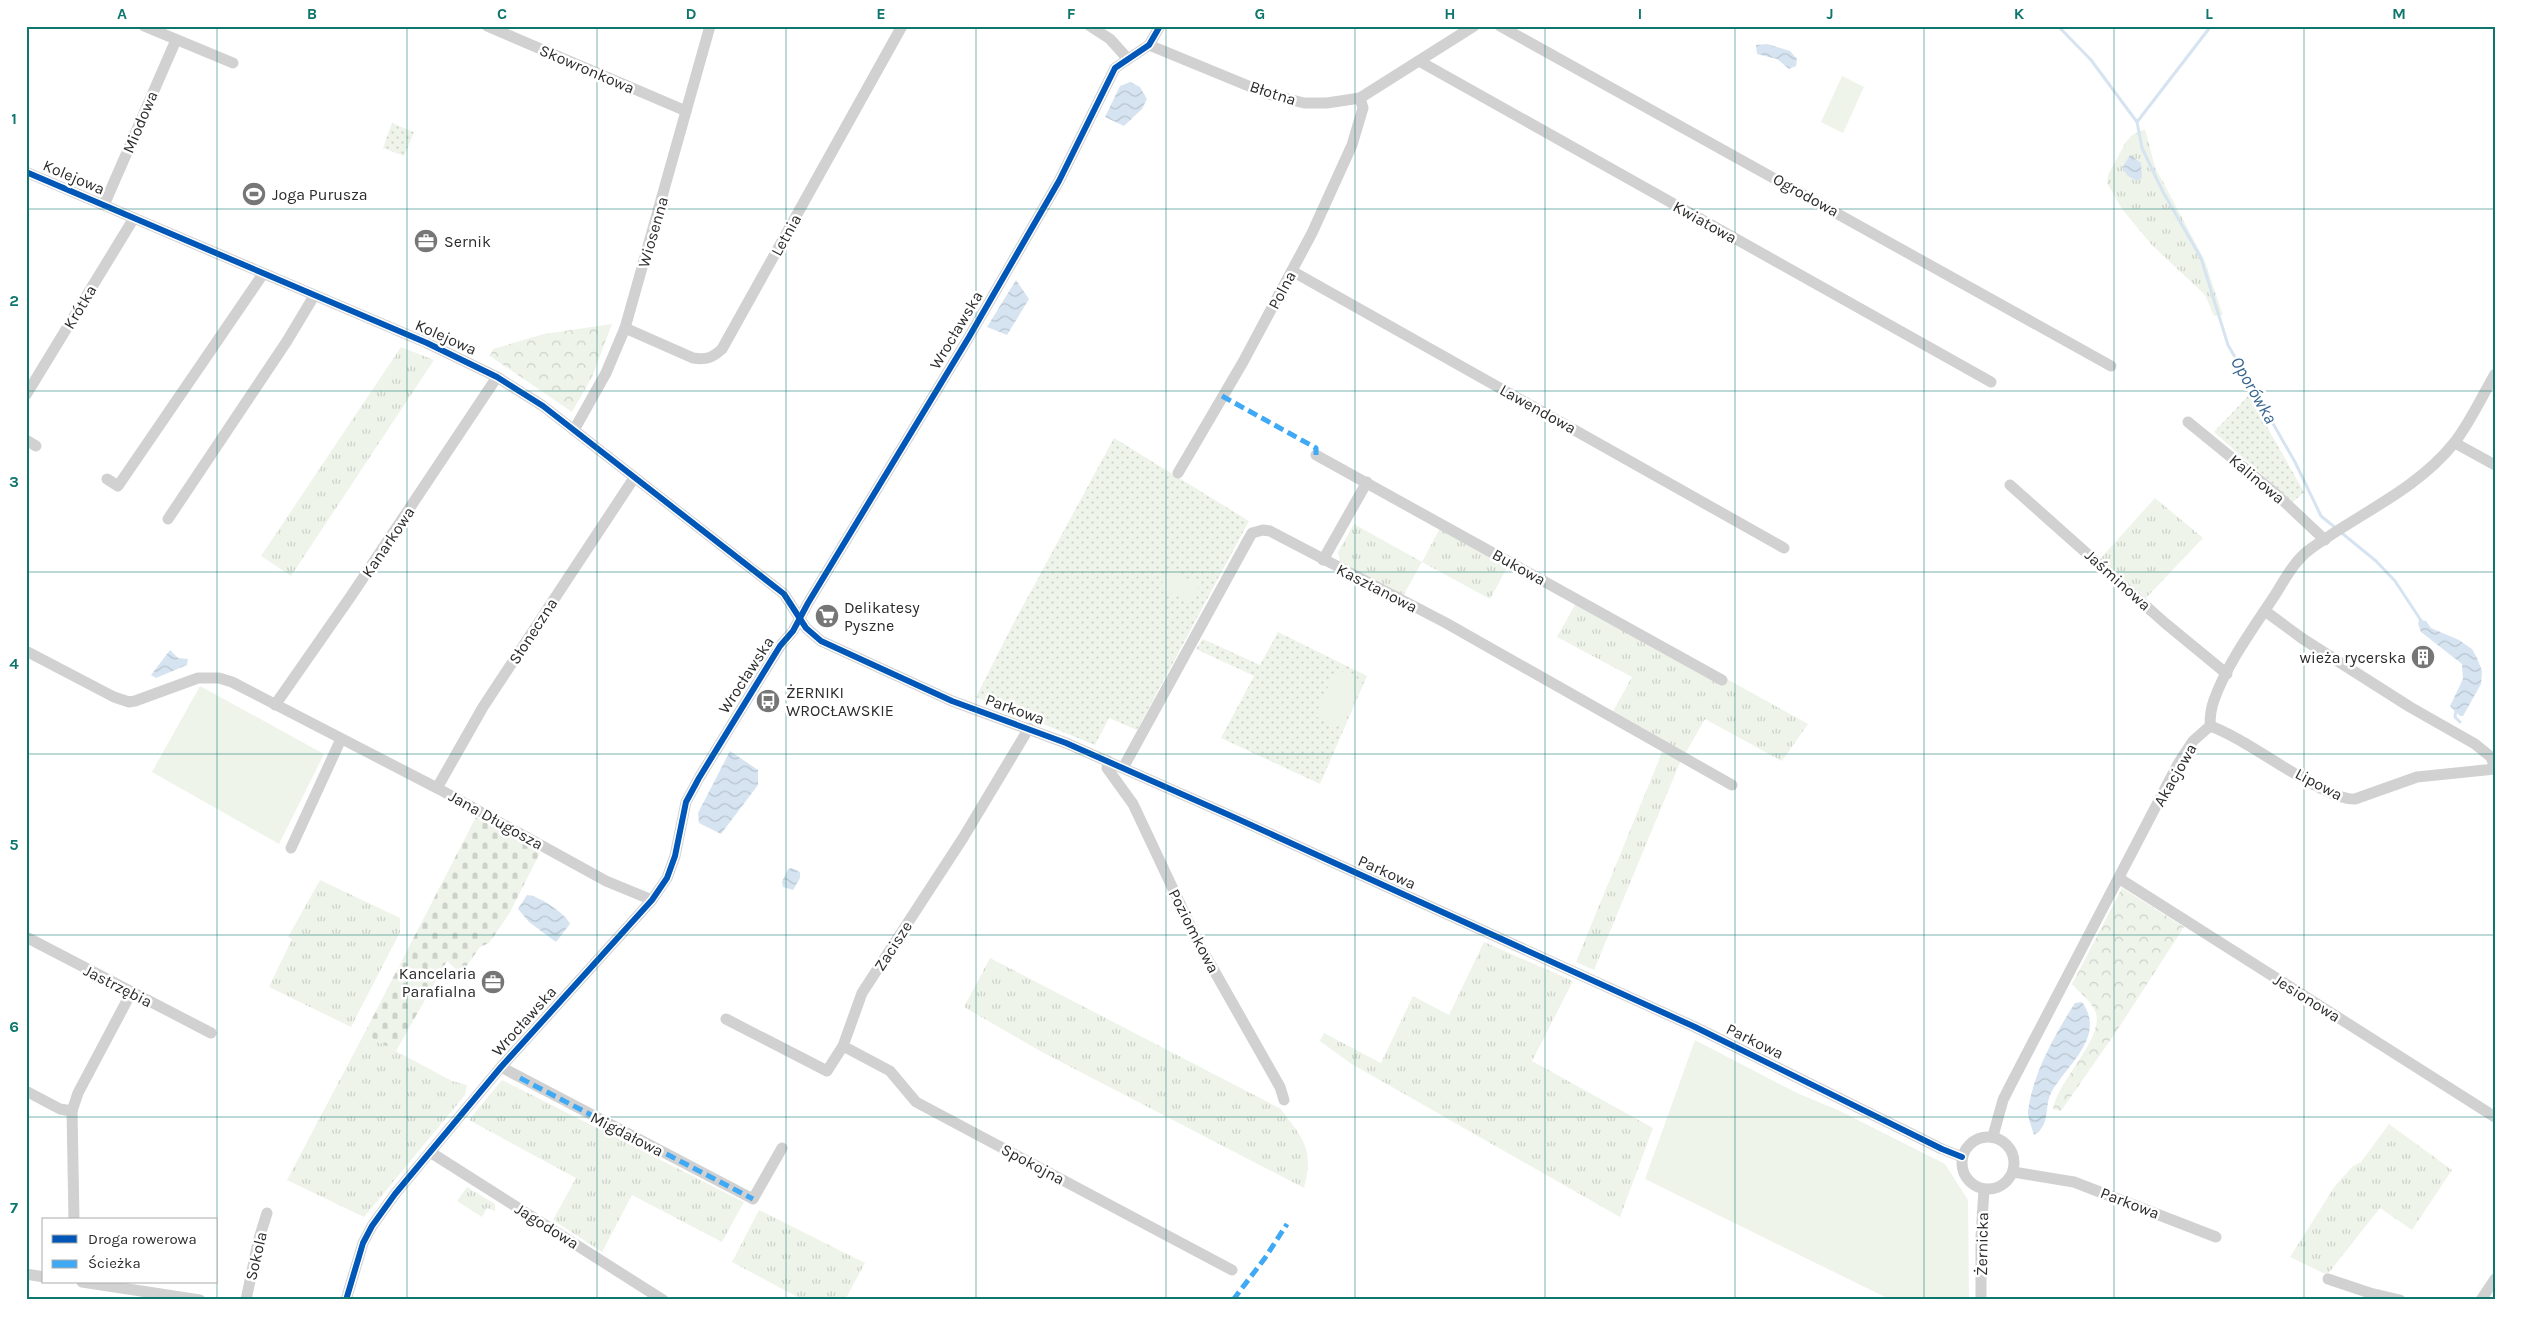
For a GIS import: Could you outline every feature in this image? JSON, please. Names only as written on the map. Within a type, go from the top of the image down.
[{"type":"street","points":[[144,26],[233,63]]},
{"type":"street","name":"Skowronkowa","points":[[487,26],[686,111]]},
{"type":"street","name":"Wiosenna","points":[[574,430],[606,373],[625,328],[710,26]]},
{"type":"street","name":"Letnia","points":[[625,328],[693,358],[705,360],[713,357],[722,349],[902,26]]},
{"type":"street","points":[[1090,26],[1110,39],[1127,58]]},
{"type":"street","points":[[1149,44],[1160,26]]},
{"type":"street","name":"Błotna","points":[[1149,44],[1268,94],[1290,100],[1327,103],[1360,98],[1474,26]]},
{"type":"street","name":"Ogrodowa","points":[[1500,26],[2111,366]]},
{"type":"street","name":"Miodowa","points":[[104,205],[176,40]]},
{"type":"street","name":"Wrocławska","points":[[346,1300],[356,1263],[372,1226],[395,1194],[501,1067],[652,900],[667,878],[675,856],[686,802],[699,778],[780,646],[793,631],[1060,181],[1115,68],[1149,44]]},
{"type":"street","name":"Kwiatowa","points":[[1419,61],[1991,382]]},
{"type":"street","name":"Polna","points":[[1178,473],[1243,362],[1338,180],[1352,146],[1362,108],[1360,98]]},
{"type":"street","name":"Kolejowa","points":[[26,172],[426,343],[497,377],[543,406],[784,594],[800,618]]},
{"type":"street","name":"Krótka","points":[[26,395],[134,218]]},
{"type":"street","name":"Lawendowa","points":[[1292,271],[1784,548]]},
{"type":"street","points":[[107,479],[118,486],[263,274]]},
{"type":"street","points":[[168,519],[288,341],[314,296]]},
{"type":"street","points":[[2210,726],[2210,713],[2214,699],[2227,674],[2265,611],[2307,551],[2334,535],[2415,479],[2455,443],[2495,374]]},
{"type":"street","name":"Kanarkowa","points":[[275,705],[351,596],[497,377]]},
{"type":"street","name":"Kalinowa","points":[[2188,422],[2275,493],[2334,535]]},
{"type":"street","points":[[2455,443],[2495,465]]},
{"type":"street","name":"Bukowa","points":[[1316,455],[1722,680]]},
{"type":"street","name":"Słoneczna","points":[[437,788],[483,707],[634,478]]},
{"type":"street","points":[[1324,560],[1366,482]]},
{"type":"street","name":"Jaśminowa","points":[[2010,485],[2227,674]]},
{"type":"street","name":"Kasztanowa","points":[[1123,768],[1252,533],[1262,530],[1270,531],[1446,623],[1732,785]]},
{"type":"street","name":"Lipowa","points":[[2210,726],[2239,738],[2325,791],[2347,800],[2355,800],[2416,777],[2495,768],[2491,757],[2475,744],[2403,702],[2303,639],[2265,611]]},
{"type":"street","name":"Parkowa","points":[[800,618],[814,637],[828,644],[952,701],[1029,728],[1108,761],[1695,1027],[1942,1149],[1962,1157]]},
{"type":"street","name":"Jana Długosza","points":[[26,651],[114,697],[129,702],[198,678],[210,677],[232,682],[437,788],[606,881],[652,900]]},
{"type":"street","name":"Akacjowa","points":[[1993,1136],[2003,1100],[2120,879],[2178,764],[2194,741],[2210,726]]},
{"type":"street","name":"Zacisze","points":[[726,1019],[827,1071],[843,1046],[862,993],[963,838],[1029,728]]},
{"type":"street","points":[[291,848],[340,739]]},
{"type":"street","name":"Poziomkowa","points":[[1108,761],[1107,768],[1134,804],[1199,944],[1280,1087],[1284,1100]]},
{"type":"street","name":"Jesionowa","points":[[2120,879],[2495,1116]]},
{"type":"street","name":"Jastrzębia","points":[[26,937],[131,993],[211,1032]]},
{"type":"street","points":[[74,1218],[72,1111],[78,1093],[131,993]]},
{"type":"street","name":"Spokojna","points":[[843,1046],[890,1071],[916,1102],[1232,1270]]},
{"type":"street","name":"Migdałowa","points":[[501,1067],[753,1199],[782,1148]]},
{"type":"street","points":[[26,1091],[60,1108],[72,1111]]},
{"type":"street","points":[[1993,1136],[2003,1140],[2012,1153],[2013,1172],[2004,1184],[1996,1188],[1984,1189],[1975,1186],[1967,1179],[1961,1165],[1962,1157],[1971,1142],[1982,1137],[1993,1136]]},
{"type":"street","name":"Jagodowa","points":[[430,1152],[663,1300]]},
{"type":"street","name":"Parkowa","points":[[2013,1172],[2074,1182],[2216,1237]]},
{"type":"street","name":"Żernicka","points":[[1981,1300],[1980,1236],[1984,1189]]},
{"type":"street","name":"Sokola","points":[[246,1300],[266,1213]]},
{"type":"street","points":[[26,1274],[42,1277]]},
{"type":"street","points":[[2328,1279],[2370,1294],[2400,1300]]},
{"type":"street","points":[[2481,1300],[2495,1279]]},
{"type":"street","points":[[95,1284],[200,1300]]},
{"type":"green space","points":[[1842,76],[1864,87],[1843,133],[1821,122]]},
{"type":"green space","points":[[392,123],[414,132],[404,156],[383,148]]},
{"type":"green space","points":[[2145,129],[2155,167],[2204,259],[2223,315],[2214,316],[2205,295],[2151,244],[2122,209],[2107,183],[2108,175],[2126,142],[2132,135]]},
{"type":"green space","points":[[612,324],[592,377],[572,412],[490,356],[493,349],[544,334]]},
{"type":"green space","points":[[401,347],[434,360],[291,576],[261,556]]},
{"type":"green space","points":[[2249,395],[2304,492],[2293,502],[2214,432]]},
{"type":"green space","points":[[1114,438],[1249,521],[1137,730],[1109,718],[1095,745],[976,697],[1011,628]]},
{"type":"green space","points":[[2155,498],[2203,538],[2146,598],[2100,559]]},
{"type":"green space","points":[[1354,524],[1422,562],[1403,596],[1340,562],[1338,552]]},
{"type":"green space","points":[[1440,528],[1508,566],[1490,599],[1422,562]]},
{"type":"green space","points":[[1170,570],[1200,585],[1190,603],[1160,587]]},
{"type":"green space","points":[[1576,603],[1724,685],[1727,679],[1808,724],[1782,761],[1705,719],[1685,754],[1612,713],[1632,677],[1557,637]]},
{"type":"green space","points":[[1278,632],[1367,676],[1320,784],[1221,738],[1254,676],[1196,649],[1203,639],[1260,665]]},
{"type":"green space","points":[[1336,669],[1363,681],[1342,728],[1315,716]]},
{"type":"green space","points":[[200,686],[324,754],[279,844],[152,772]]},
{"type":"green space","points":[[1663,750],[1681,760],[1594,970],[1576,962]]},
{"type":"green space","points":[[476,817],[540,853],[509,914],[489,943],[480,947],[461,974],[447,961],[396,1051],[364,1034]]},
{"type":"green space","points":[[320,880],[400,918],[400,932],[351,1027],[269,987],[292,939],[288,937]]},
{"type":"green space","points":[[2122,888],[2184,927],[2116,1032],[2061,1111],[2053,1109],[2063,1085],[2088,1045],[2097,1021],[2093,1007],[2072,984]]},
{"type":"green space","points":[[1484,942],[1573,981],[1532,1061],[1653,1128],[1620,1217],[1350,1063],[1320,1041],[1324,1033],[1381,1063],[1413,996],[1449,1015]]},
{"type":"green space","points":[[990,958],[1281,1109],[1305,1145],[1308,1163],[1304,1188],[1042,1052],[964,1007]]},
{"type":"green space","points":[[364,1034],[452,1081],[467,1085],[465,1095],[364,1217],[287,1180]]},
{"type":"green space","points":[[1695,1040],[1797,1093],[1840,1111],[1945,1164],[1968,1200],[1969,1300],[1891,1300],[1645,1179]]},
{"type":"green space","points":[[502,1080],[744,1202],[722,1242],[632,1195],[602,1252],[553,1220],[576,1178],[469,1120]]},
{"type":"green space","points":[[2389,1124],[2452,1170],[2412,1230],[2380,1208],[2327,1275],[2290,1257],[2335,1186],[2353,1166],[2361,1162]]},
{"type":"green space","points":[[467,1187],[495,1204],[495,1211],[487,1208],[482,1217],[457,1201]]},
{"type":"green space","points":[[759,1210],[865,1263],[845,1300],[803,1300],[732,1262]]},
{"type":"water","points":[[1767,44],[1790,51],[1797,59],[1796,66],[1789,69],[1777,59],[1757,54],[1756,45]]},
{"type":"water","points":[[1130,82],[1140,87],[1147,99],[1142,109],[1124,126],[1105,117],[1120,86]]},
{"type":"water","points":[[2130,155],[2141,163],[2142,178],[2137,181],[2128,176],[2122,168]]},
{"type":"water","points":[[1016,280],[1029,299],[1007,335],[987,327]]},
{"type":"water","points":[[2419,620],[2426,621],[2431,628],[2459,640],[2472,649],[2477,658],[2482,671],[2481,684],[2463,716],[2460,716],[2450,706],[2463,679],[2462,664],[2421,632],[2418,624]]},
{"type":"water","points":[[170,650],[178,658],[188,659],[187,665],[156,678],[151,675]]},
{"type":"water","points":[[730,751],[758,770],[758,785],[721,834],[699,823],[698,813]]},
{"type":"water","points":[[792,868],[800,872],[800,878],[793,890],[783,887],[782,882],[788,869]]},
{"type":"water","points":[[527,895],[538,898],[551,906],[563,915],[570,924],[556,942],[529,922],[518,909]]},
{"type":"water","points":[[2082,1002],[2088,1015],[2090,1027],[2087,1039],[2082,1050],[2051,1093],[2043,1126],[2034,1135],[2028,1112],[2030,1098],[2039,1069],[2052,1041],[2075,1003]]},
{"type":"waterway","name":"Oporówka","points":[[2058,26],[2091,60],[2137,122],[2142,148],[2163,192],[2201,258],[2228,345],[2295,462],[2321,516],[2376,561],[2395,581],[2422,622]]},
{"type":"waterway","points":[[2137,122],[2211,26]]},
{"type":"waterway","name":"Oporówka","points":[[2456,710],[2455,717],[2460,722]]},
{"type":"marked path","points":[[1222,396],[1316,448],[1316,455]]},
{"type":"marked path","points":[[520,1078],[753,1199]]},
{"type":"marked path","points":[[1233,1300],[1265,1258],[1287,1224]]},
{"type":"cycle path","points":[[346,1300],[363,1243],[372,1226],[395,1194],[501,1067],[652,900],[667,878],[675,856],[686,802],[699,778],[780,646],[793,631],[808,603],[969,337],[1059,181],[1115,68],[1149,45],[1160,26]]},
{"type":"cycle path","points":[[26,172],[427,343],[497,377],[543,406],[784,594],[806,628],[821,641],[952,701],[1066,743],[1229,815],[1695,1027],[1942,1149],[1962,1157]]},
{"type":"place","name":"Joga Purusza","points":[[254,194]]},
{"type":"place","name":"Sernik","points":[[426,241]]},
{"type":"place","name":"Delikatesy Pyszne","points":[[827,616]]},
{"type":"place","name":"wieża rycerska","points":[[2423,657]]},
{"type":"place","name":"ŻERNIKI WROCŁAWSKIE","points":[[768,701]]},
{"type":"place","name":"Kancelaria Parafialna","points":[[493,982]]}]
